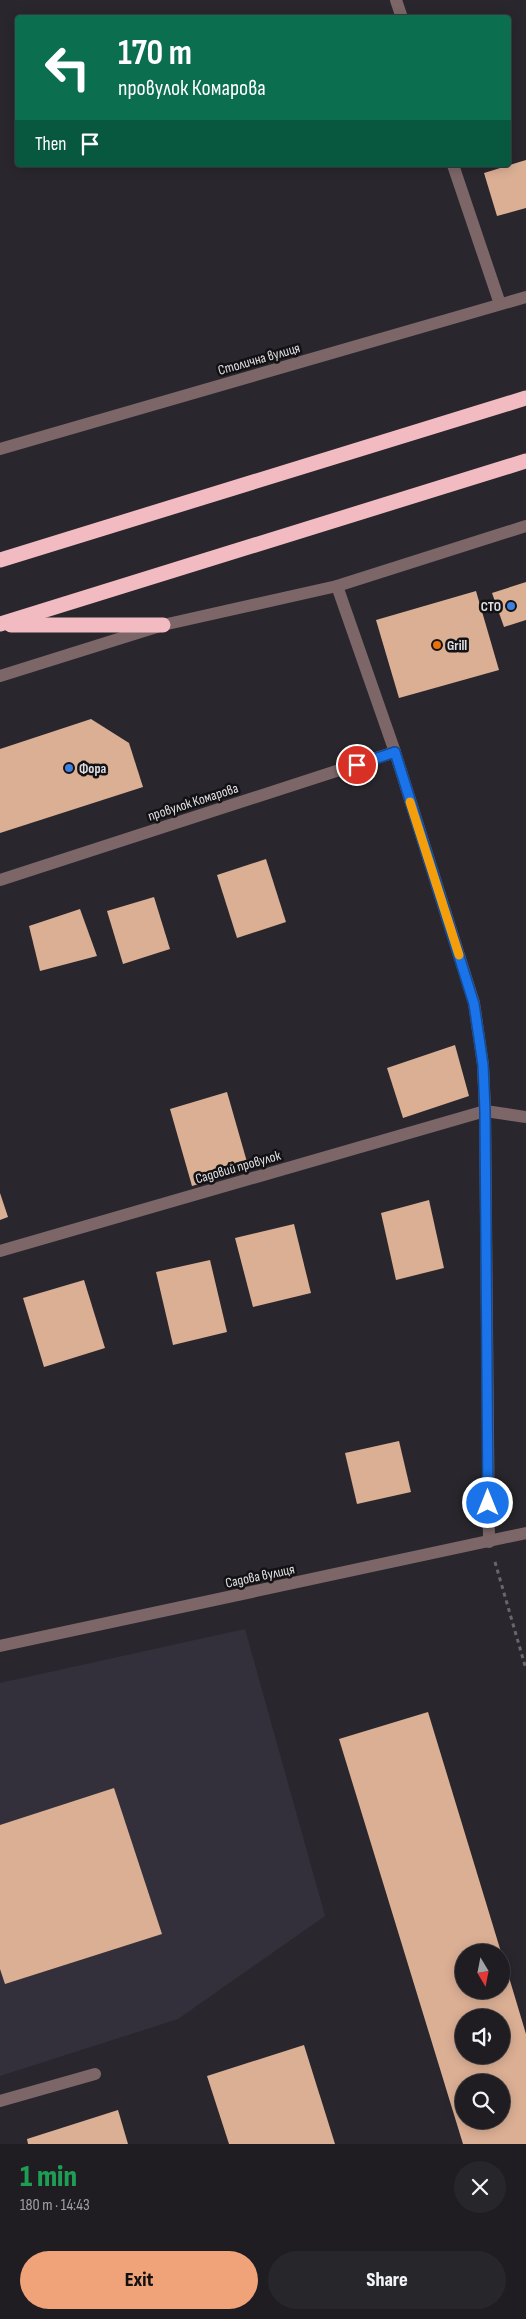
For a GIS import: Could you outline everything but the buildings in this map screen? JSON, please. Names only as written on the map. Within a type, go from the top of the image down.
[{"type":"highway","points":[[0,560],[526,398]]},
{"type":"highway","points":[[0,624],[526,461]]},
{"type":"highway","points":[[0,624],[163,626]]},
{"type":"street","points":[[396,0],[401,15]]},
{"type":"street","points":[[454,167],[500,304]]},
{"type":"street","name":"Столична вулиця","points":[[0,449],[526,296]]},
{"type":"street","points":[[0,676],[163,626],[336,586],[526,526]]},
{"type":"street","points":[[336,586],[395,752],[474,1004],[483,1065],[485,1111],[489,1542]]},
{"type":"street","name":"провулок Комарова","points":[[0,880],[395,752]]},
{"type":"street","points":[[485,1111],[526,1116]]},
{"type":"street","name":"Садовий провулок","points":[[0,1251],[485,1111]]},
{"type":"street","name":"Садова вулиця","points":[[0,1646],[526,1534]]},
{"type":"street","points":[[0,2101],[95,2074]]},
{"type":"path","points":[[489,1542],[526,1669]]},
{"type":"shaded area","points":[[245,1629],[325,1916],[178,2019],[0,2076],[0,1683]]},
{"type":"slow traffic","points":[[410,802],[459,955]]},
{"type":"place","name":"СТО","points":[[511,606]]},
{"type":"place","name":"Grill","points":[[437,645]]},
{"type":"place","name":"Фора","points":[[69,768]]},
{"type":"route","points":[[357,765],[395,752],[474,1004],[483,1065],[485,1111],[488,1503]]}]
